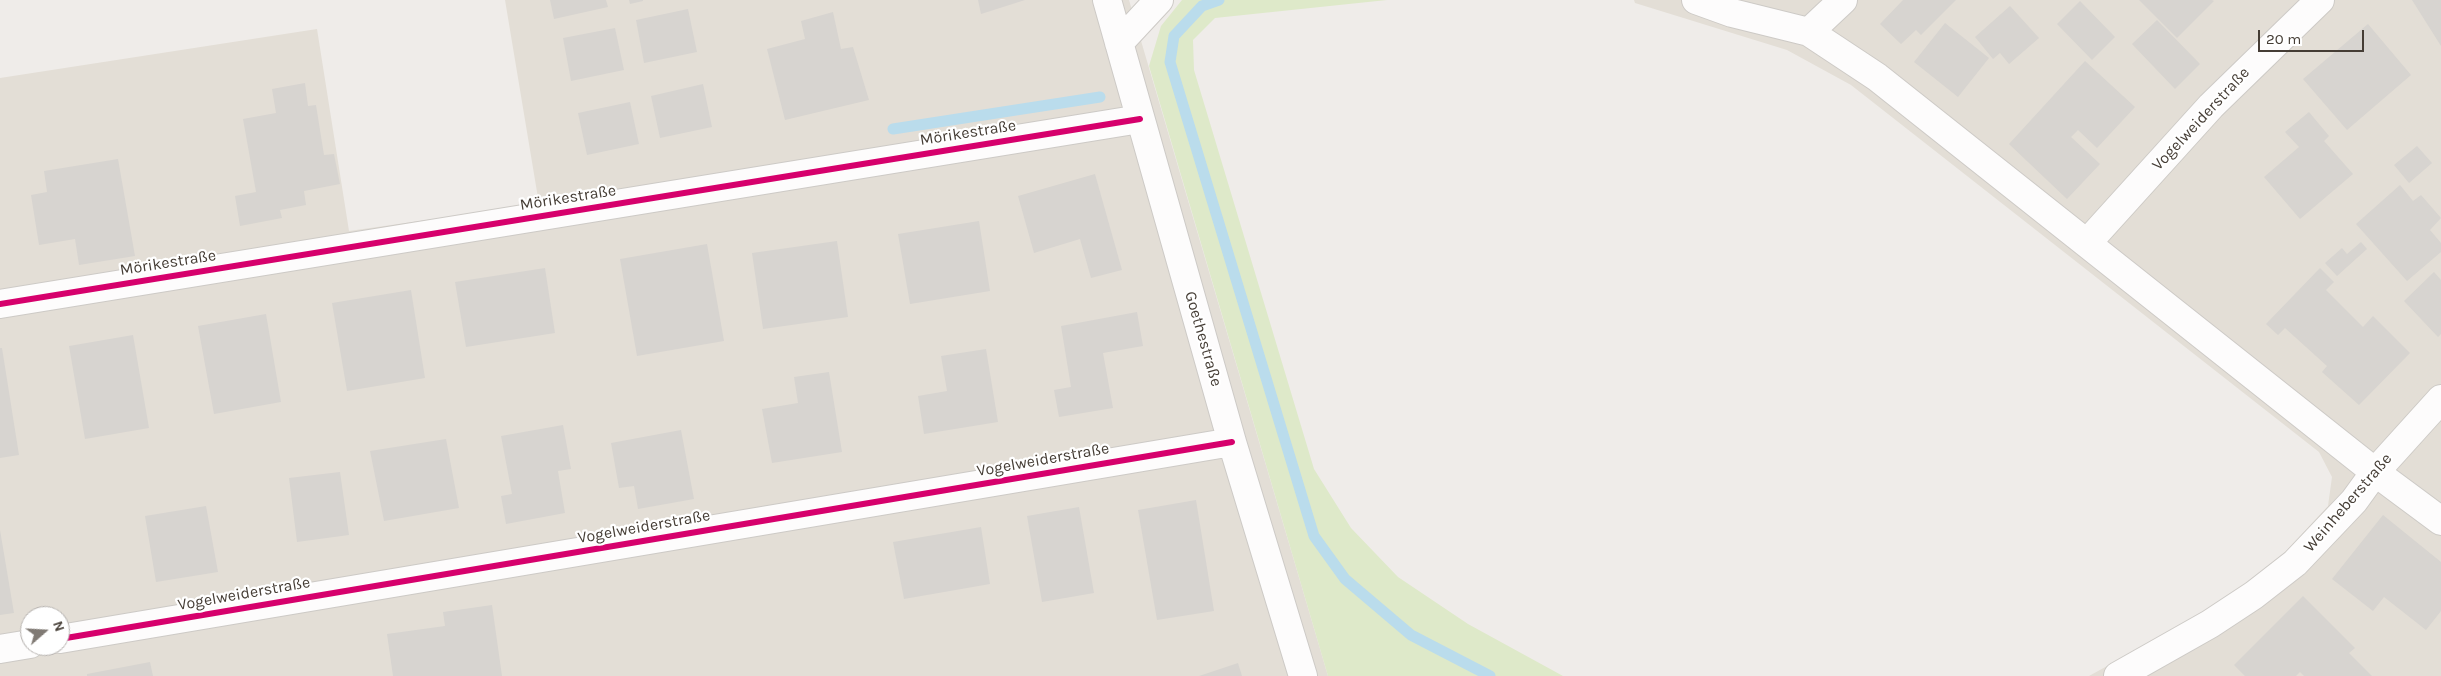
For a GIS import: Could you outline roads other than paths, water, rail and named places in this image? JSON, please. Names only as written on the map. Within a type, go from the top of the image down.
[{"type":"street","name":"Goethestraße","points":[[1107,0],[1232,442],[1303,676]]},
{"type":"street","points":[[1120,43],[1159,0]]},
{"type":"street","points":[[1696,0],[1732,14],[1809,32],[1877,77],[2375,472],[2441,521]]},
{"type":"street","points":[[1809,32],[1843,0]]},
{"type":"street","name":"Vogelweiderstraße","points":[[2087,243],[2211,106],[2320,0]]},
{"type":"street","name":"Mörikestraße","points":[[0,304],[1140,119]]},
{"type":"street","name":"Weinheberstraße","points":[[2118,676],[2210,624],[2254,595],[2301,556],[2354,501],[2375,472],[2441,399]]},
{"type":"street","name":"Vogelweiderstraße","points":[[70,637],[1232,442]]},
{"type":"street","points":[[0,649],[20,646]]},
{"type":"waterway","points":[[1219,0],[1202,6],[1174,36],[1170,62],[1314,536],[1345,579],[1411,635],[1490,676]]},
{"type":"waterway","points":[[893,129],[1100,97]]}]
